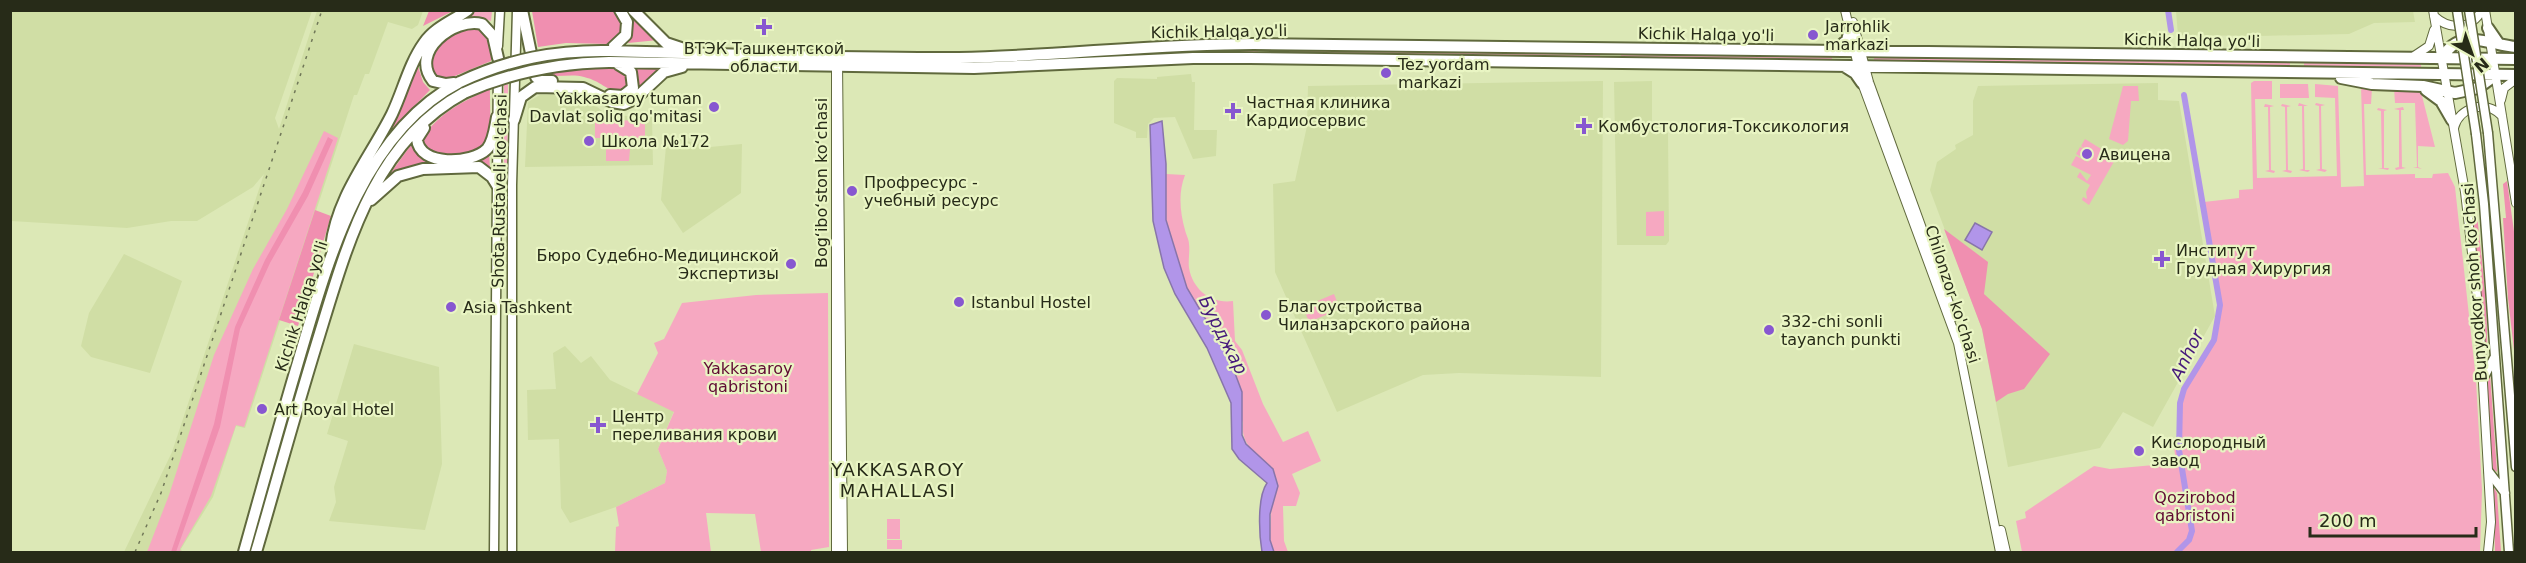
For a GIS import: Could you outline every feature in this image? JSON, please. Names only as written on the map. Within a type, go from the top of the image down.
[{"type":"highway","points":[[330,256],[336,216],[361,165],[393,112],[416,55],[434,32],[468,10]]},
{"type":"highway","points":[[522,10],[539,80],[584,82],[616,97],[627,95],[634,85],[631,72],[609,57],[626,35],[627,22],[620,10]]},
{"type":"highway","points":[[633,10],[672,46],[731,54]]},
{"type":"highway","points":[[460,81],[437,83],[430,78],[426,65],[431,46],[451,29],[468,23],[482,24],[493,36],[498,58]]},
{"type":"highway","points":[[2488,28],[2495,43]]},
{"type":"highway","points":[[1835,51],[1848,40],[1850,29]]},
{"type":"highway","points":[[2442,58],[2450,47],[2464,40],[2475,38],[2516,47]]},
{"type":"highway","points":[[1269,44],[1270,58]]},
{"type":"highway","name":"Kichik Halqa yo'li","points":[[1048,60],[1173,46],[1269,44],[2516,59]]},
{"type":"highway","points":[[1610,48],[1610,63]]},
{"type":"highway","name":"Kichik Halqa yo'li","points":[[244,552],[330,256],[366,181],[391,142],[430,100],[460,81],[494,68],[537,56],[566,51],[609,57],[703,63],[837,64],[1270,58],[2444,74],[2516,77]]},
{"type":"highway","name":"Kichik Halqa yo'li","points":[[256,552],[341,263],[363,208],[394,154],[439,108],[464,93],[497,79],[534,69],[609,57],[731,54],[837,64]]},
{"type":"highway","points":[[2290,72],[2297,65],[2291,56]]},
{"type":"highway","points":[[514,120],[521,97],[535,87],[583,88],[612,102],[624,104],[635,99],[666,71],[703,63]]},
{"type":"highway","points":[[1844,66],[1866,83],[1872,71],[1880,67]]},
{"type":"highway","points":[[2311,72],[2372,84],[2412,85],[2447,92],[2475,89],[2496,75]]},
{"type":"highway","points":[[2412,85],[2436,96],[2453,125]]},
{"type":"highway","points":[[439,108],[417,139],[422,152],[433,158],[463,158],[480,154],[489,145],[497,117]]},
{"type":"highway","points":[[363,208],[395,178],[419,169],[479,167],[492,177],[497,185]]},
{"type":"highway","points":[[289,394],[301,398]]},
{"type":"main road","name":"Shota Rustaveli ko'chasi","points":[[494,552],[497,117],[500,10]]},
{"type":"main road","name":"Shota Rustaveli ko'chasi","points":[[512,552],[514,120],[517,10]]},
{"type":"main road","name":"Bunyodkor shoh ko'chasi","points":[[2457,10],[2484,204],[2509,552]]},
{"type":"main road","name":"Bunyodkor shoh ko'chasi","points":[[2469,10],[2488,133],[2516,467]]},
{"type":"main road","points":[[2506,352],[2516,364]]},
{"type":"main road","points":[[2483,379],[2494,358]]},
{"type":"main road","points":[[2489,472],[2506,495]]},
{"type":"street","points":[[2434,13],[2446,25],[2462,27],[2475,20],[2484,10]]},
{"type":"street","points":[[2484,10],[2488,28]]},
{"type":"street","points":[[1849,12],[1850,29],[1858,51]]},
{"type":"street","points":[[1849,12],[1858,51]]},
{"type":"street","points":[[2408,58],[2425,51],[2431,44],[2434,13]]},
{"type":"street","points":[[2434,13],[2465,192],[2483,379],[2489,472],[2492,522],[2488,552]]},
{"type":"street","points":[[2495,43],[2493,59],[2516,204]]},
{"type":"street","name":"Chilonzor ko'chasi","points":[[1858,51],[1866,83],[1962,341],[2006,552]]},
{"type":"street","name":"Bogʻiboʻston koʻchasi","points":[[836,552],[837,64]]},
{"type":"street","name":"Bogʻiboʻston koʻchasi","points":[[837,64],[843,552]]},
{"type":"street","points":[[2501,113],[2503,90],[2516,77]]},
{"type":"street","points":[[2453,125],[2457,118],[2473,108],[2489,107],[2501,113]]},
{"type":"street","name":"Chilonzor ko'chasi","points":[[1992,493],[2000,552]]},
{"type":"shaded area","points":[[429,10],[453,11],[423,26]]},
{"type":"shaded area","points":[[10,11],[312,11],[275,118],[279,129],[317,11],[423,11],[418,25],[412,29],[388,22],[369,74],[365,74],[357,95],[354,95],[245,428],[236,426],[213,497],[181,549],[182,552],[124,552],[172,452],[264,174],[253,187],[197,221],[171,221],[127,228],[11,221]]},
{"type":"shaded area","points":[[532,11],[615,11],[621,16],[625,32],[609,44],[566,43],[538,47]]},
{"type":"shaded area","points":[[2176,11],[2413,11],[2415,22],[2374,23],[2349,34],[2258,36],[2178,35]]},
{"type":"shaded area","points":[[630,14],[658,40],[628,43],[633,26]]},
{"type":"shaded area","points":[[479,28],[491,41],[491,61],[450,78],[438,78],[431,71],[431,54],[452,36]]},
{"type":"shaded area","points":[[418,66],[423,82],[430,90],[392,129]]},
{"type":"shaded area","points":[[609,67],[627,73],[629,90],[609,89],[591,79],[579,76],[541,74]]},
{"type":"shaded area","points":[[635,67],[661,68],[635,92],[639,81]]},
{"type":"shaded area","points":[[1191,74],[1192,82],[1195,82],[1194,130],[1217,130],[1216,156],[1193,159],[1175,117],[1154,118],[1148,124],[1147,138],[1136,138],[1136,132],[1114,123],[1114,81],[1117,78],[1157,79],[1157,77]]},
{"type":"shaded area","points":[[1603,81],[1601,377],[1459,373],[1423,375],[1337,412],[1275,272],[1273,184],[1295,181],[1307,126],[1308,86]]},
{"type":"shaded area","points":[[1652,81],[1652,133],[1668,133],[1669,241],[1666,245],[1617,245],[1614,82]]},
{"type":"shaded area","points":[[2158,83],[2158,100],[2179,101],[2215,316],[2153,427],[2123,412],[2100,448],[2008,467],[1982,329],[1930,190],[1937,162],[1956,149],[1955,145],[1973,135],[1973,101],[1978,86]]},
{"type":"shaded area","points":[[490,89],[489,132],[480,148],[458,154],[438,153],[425,149],[422,139],[435,122],[461,103]]},
{"type":"shaded area","name":"Школа №172","points":[[581,94],[607,115],[652,117],[653,165],[525,167],[528,102],[540,95]]},
{"type":"shaded area","name":"Бурджар","points":[[1162,121],[1166,164],[1166,220],[1187,288],[1230,360],[1242,392],[1242,435],[1246,444],[1273,469],[1278,486],[1270,514],[1270,540],[1274,552],[1262,552],[1261,544],[1260,506],[1267,483],[1239,459],[1232,449],[1231,403],[1207,348],[1175,294],[1164,268],[1153,221],[1150,125]]},
{"type":"shaded area","points":[[667,136],[710,147],[742,144],[741,193],[683,233],[661,200]]},
{"type":"shaded area","points":[[328,137],[333,140],[308,196],[270,263],[240,329],[220,427],[176,552],[171,552],[214,424],[235,327],[265,260],[303,192]]},
{"type":"shaded area","points":[[411,145],[426,159],[448,164],[422,165],[387,178]]},
{"type":"shaded area","points":[[489,151],[490,169],[485,166],[448,164],[471,160]]},
{"type":"shaded area","points":[[2507,181],[2516,246],[2515,359],[2508,298],[2503,218],[2506,218],[2503,184]]},
{"type":"shaded area","points":[[2467,194],[2475,195],[2486,310],[2487,351],[2484,361]]},
{"type":"shaded area","points":[[315,210],[331,216],[298,326],[279,320]]},
{"type":"shaded area","points":[[1975,223],[1992,232],[1982,250],[1965,240]]},
{"type":"shaded area","points":[[1944,229],[1988,262],[1984,294],[2050,354],[2024,389],[2008,394],[1996,402],[1982,329]]},
{"type":"shaded area","points":[[124,254],[182,281],[150,373],[91,357],[81,346],[89,313]]},
{"type":"shaded area","points":[[354,344],[439,367],[442,464],[425,530],[329,521],[336,502],[334,487],[348,441],[327,434]]},
{"type":"shaded area","name":"Центр переливания крови","points":[[565,346],[581,363],[591,356],[610,380],[674,411],[658,449],[667,471],[665,483],[616,507],[570,523],[561,508],[559,439],[528,440],[527,390],[556,389],[553,353]]},
{"type":"shaded area","points":[[2490,374],[2497,472],[2493,469],[2486,381]]},
{"type":"shaded area","points":[[2493,486],[2497,493],[2501,552],[2495,552]]},
{"type":"green space","points":[[476,11],[492,11],[491,21],[480,17],[462,20]]},
{"type":"green space","points":[[1186,50],[1258,50],[1258,54],[1110,58]]},
{"type":"green space","points":[[1279,50],[1600,55],[1600,58],[1279,54]]},
{"type":"green space","points":[[1621,55],[1832,57],[1832,61],[1621,59]]},
{"type":"green space","points":[[1874,57],[2290,63],[2290,66],[1874,61]]},
{"type":"green space","points":[[2304,63],[2421,64],[2421,67],[2304,66]]},
{"type":"green space","name":"Qozirobod qabristoni","points":[[2272,81],[2272,99],[2255,99],[2257,178],[2337,176],[2335,98],[2315,97],[2315,84],[2338,86],[2341,187],[2364,186],[2361,87],[2372,88],[2371,104],[2364,104],[2366,175],[2415,174],[2415,178],[2432,178],[2433,174],[2448,173],[2455,187],[2476,380],[2482,490],[2480,552],[2022,552],[2016,521],[2026,518],[2025,512],[2094,466],[2110,469],[2176,463],[2174,447],[2184,446],[2179,444],[2182,396],[2214,340],[2220,317],[2218,287],[2204,202],[2239,198],[2239,190],[2253,189],[2251,83]]},
{"type":"green space","points":[[508,84],[507,181],[504,181],[504,85]]},
{"type":"green space","points":[[2280,84],[2308,84],[2309,98],[2280,98]]},
{"type":"green space","points":[[2123,86],[2138,86],[2139,101],[2131,101],[2128,141],[2123,145],[2109,139]]},
{"type":"green space","points":[[2394,88],[2421,92],[2435,147],[2418,146],[2418,167],[2422,169],[2413,167],[2417,167],[2415,103],[2395,103]]},
{"type":"green space","points":[[2299,103],[2308,106],[2304,106],[2305,170],[2310,170],[2308,172],[2299,170],[2303,169],[2302,106],[2298,106]]},
{"type":"green space","points":[[2316,103],[2325,105],[2321,106],[2322,169],[2327,170],[2325,172],[2316,170],[2320,169],[2319,106],[2315,105]]},
{"type":"green space","points":[[2265,104],[2274,106],[2270,107],[2271,170],[2275,171],[2274,173],[2265,171],[2269,170],[2268,107],[2264,107]]},
{"type":"green space","points":[[2282,104],[2291,106],[2287,107],[2288,170],[2292,171],[2291,173],[2282,171],[2286,170],[2285,107],[2281,106]]},
{"type":"green space","points":[[2403,107],[2404,110],[2401,110],[2402,167],[2406,168],[2396,170],[2395,168],[2399,167],[2399,110],[2394,109]]},
{"type":"green space","points":[[2378,108],[2387,110],[2384,111],[2384,168],[2389,168],[2388,170],[2378,168],[2382,168],[2381,111],[2377,110]]},
{"type":"green space","points":[[645,120],[645,138],[595,138],[595,121]]},
{"type":"green space","points":[[324,131],[338,138],[244,427],[236,425],[211,496],[180,549],[181,552],[147,552],[169,495],[214,355],[253,269],[287,209]]},
{"type":"green space","points":[[2085,139],[2116,158],[2089,205],[2082,200],[2083,197],[2087,199],[2086,192],[2090,185],[2077,177],[2080,172],[2087,181],[2091,175],[2071,165],[2076,156],[2088,162],[2093,154],[2088,161],[2076,154],[2080,147],[2085,149],[2081,146]]},
{"type":"green space","points":[[606,149],[630,149],[629,161],[606,161]]},
{"type":"green space","points":[[1166,174],[1185,175],[1181,189],[1181,209],[1189,242],[1189,268],[1194,283],[1210,298],[1233,301],[1235,341],[1242,350],[1263,404],[1283,442],[1308,431],[1321,461],[1292,474],[1300,493],[1296,506],[1283,506],[1284,541],[1288,552],[1274,552],[1270,540],[1273,469],[1256,455],[1244,438],[1243,423],[1210,328],[1187,288],[1175,252],[1166,220]]},
{"type":"green space","points":[[1664,211],[1664,236],[1646,236],[1646,212]]},
{"type":"green space","name":"Yakkasaroy qabristoni","points":[[828,293],[829,547],[811,550],[811,552],[761,552],[755,514],[706,513],[711,552],[615,552],[616,527],[619,526],[616,507],[665,483],[667,471],[658,449],[674,412],[637,394],[658,353],[654,343],[664,339],[682,303],[756,295]]},
{"type":"green space","points":[[1334,294],[1340,309],[1309,322],[1303,307]]},
{"type":"green space","points":[[887,519],[900,519],[900,539],[887,539]]},
{"type":"green space","points":[[887,540],[902,540],[902,549],[887,549]]},
{"type":"waterway","name":"Anhor","points":[[2168,10],[2171,30]]},
{"type":"waterway","name":"Anhor","points":[[2177,552],[2189,540],[2192,531],[2179,450],[2180,403],[2184,389],[2214,340],[2220,305],[2184,95]]},
{"type":"railway","points":[[135,552],[161,493],[322,10]]},
{"type":"place","name":"ВТЭК Ташкентской области","points":[[764,27]]},
{"type":"place","name":"Jarrohlik markazi","points":[[1813,35]]},
{"type":"place","name":"Tez yordam markazi","points":[[1386,73]]},
{"type":"place","name":"Yakkasaroy tuman Davlat soliq qo'mitasi","points":[[714,107]]},
{"type":"place","name":"Частная клиника Кардиосервис","points":[[1233,111]]},
{"type":"place","name":"Комбустология-Токсикология","points":[[1584,126]]},
{"type":"place","name":"Школа №172","points":[[589,141]]},
{"type":"place","name":"Авицена","points":[[2087,154]]},
{"type":"place","name":"Профресурс - учебный ресурс","points":[[852,191]]},
{"type":"place","name":"Институт Грудная Хирургия","points":[[2162,259]]},
{"type":"place","name":"Бюро Судебно-Медицинской Экспертизы","points":[[791,264]]},
{"type":"place","name":"Istanbul Hostel","points":[[959,302]]},
{"type":"place","name":"Asia Tashkent","points":[[451,307]]},
{"type":"place","name":"Благоустройства Чиланзарского района","points":[[1266,315]]},
{"type":"place","name":"332-chi sonli tayanch punkti","points":[[1769,330]]},
{"type":"place","name":"Art Royal Hotel","points":[[262,409]]},
{"type":"place","name":"Центр переливания крови","points":[[598,425]]},
{"type":"place","name":"Кислородный завод","points":[[2139,451]]},
{"type":"district","name":"YAKKASAROY MAHALLASI","points":[[898,480]]}]
